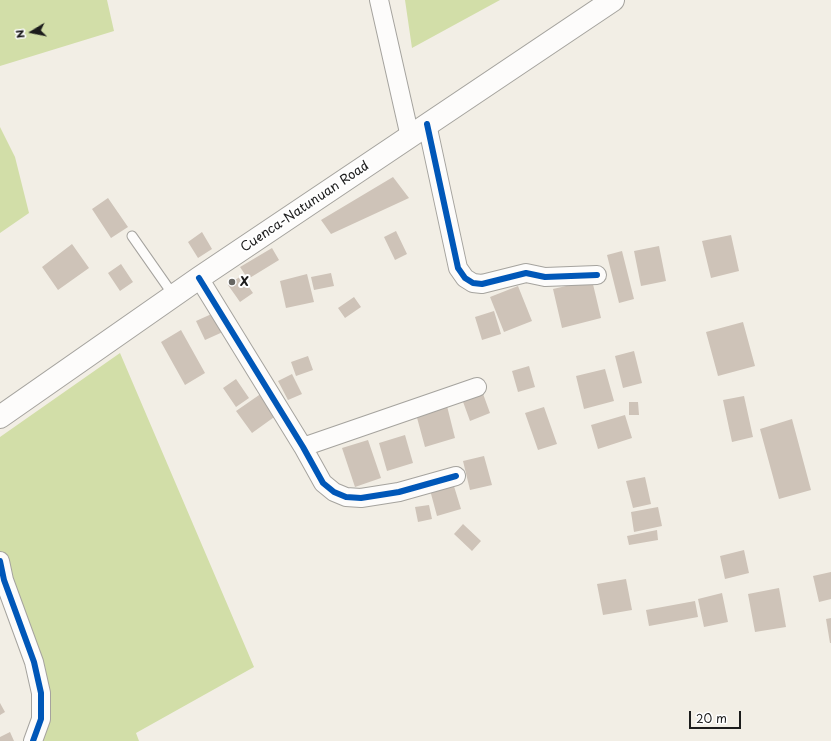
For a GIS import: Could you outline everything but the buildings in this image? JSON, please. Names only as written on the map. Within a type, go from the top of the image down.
[{"type":"main road","name":"Cuenca-Natunuan Road","points":[[0,417],[199,278],[612,0]]},
{"type":"street","points":[[379,0],[410,137]]},
{"type":"street","points":[[427,124],[458,268],[465,278],[473,283],[482,284],[526,273],[545,277],[597,275]]},
{"type":"street","points":[[199,278],[303,447],[323,483],[334,492],[346,497],[361,498],[398,492],[456,476]]},
{"type":"street","points":[[303,447],[477,387]]},
{"type":"street","points":[[0,561],[4,580],[34,662],[41,693],[40,719],[32,741]]},
{"type":"lane","points":[[132,236],[174,296]]},
{"type":"green space","points":[[0,0],[107,0],[114,31],[0,66]]},
{"type":"green space","points":[[405,0],[500,0],[412,48]]},
{"type":"green space","points":[[0,127],[15,157],[29,213],[0,233]]},
{"type":"green space","points":[[120,353],[254,667],[136,733],[139,741],[35,741],[48,716],[0,559],[0,437]]},
{"type":"cycle path","points":[[427,124],[458,268],[465,278],[473,283],[482,284],[526,273],[545,277],[597,275]]},
{"type":"cycle path","points":[[199,278],[303,447],[323,483],[334,492],[346,497],[361,498],[399,492],[456,476]]},
{"type":"cycle path","points":[[0,561],[4,580],[34,662],[41,693],[41,719],[33,741]]},
{"type":"place","name":"X","points":[[232,282]]}]
